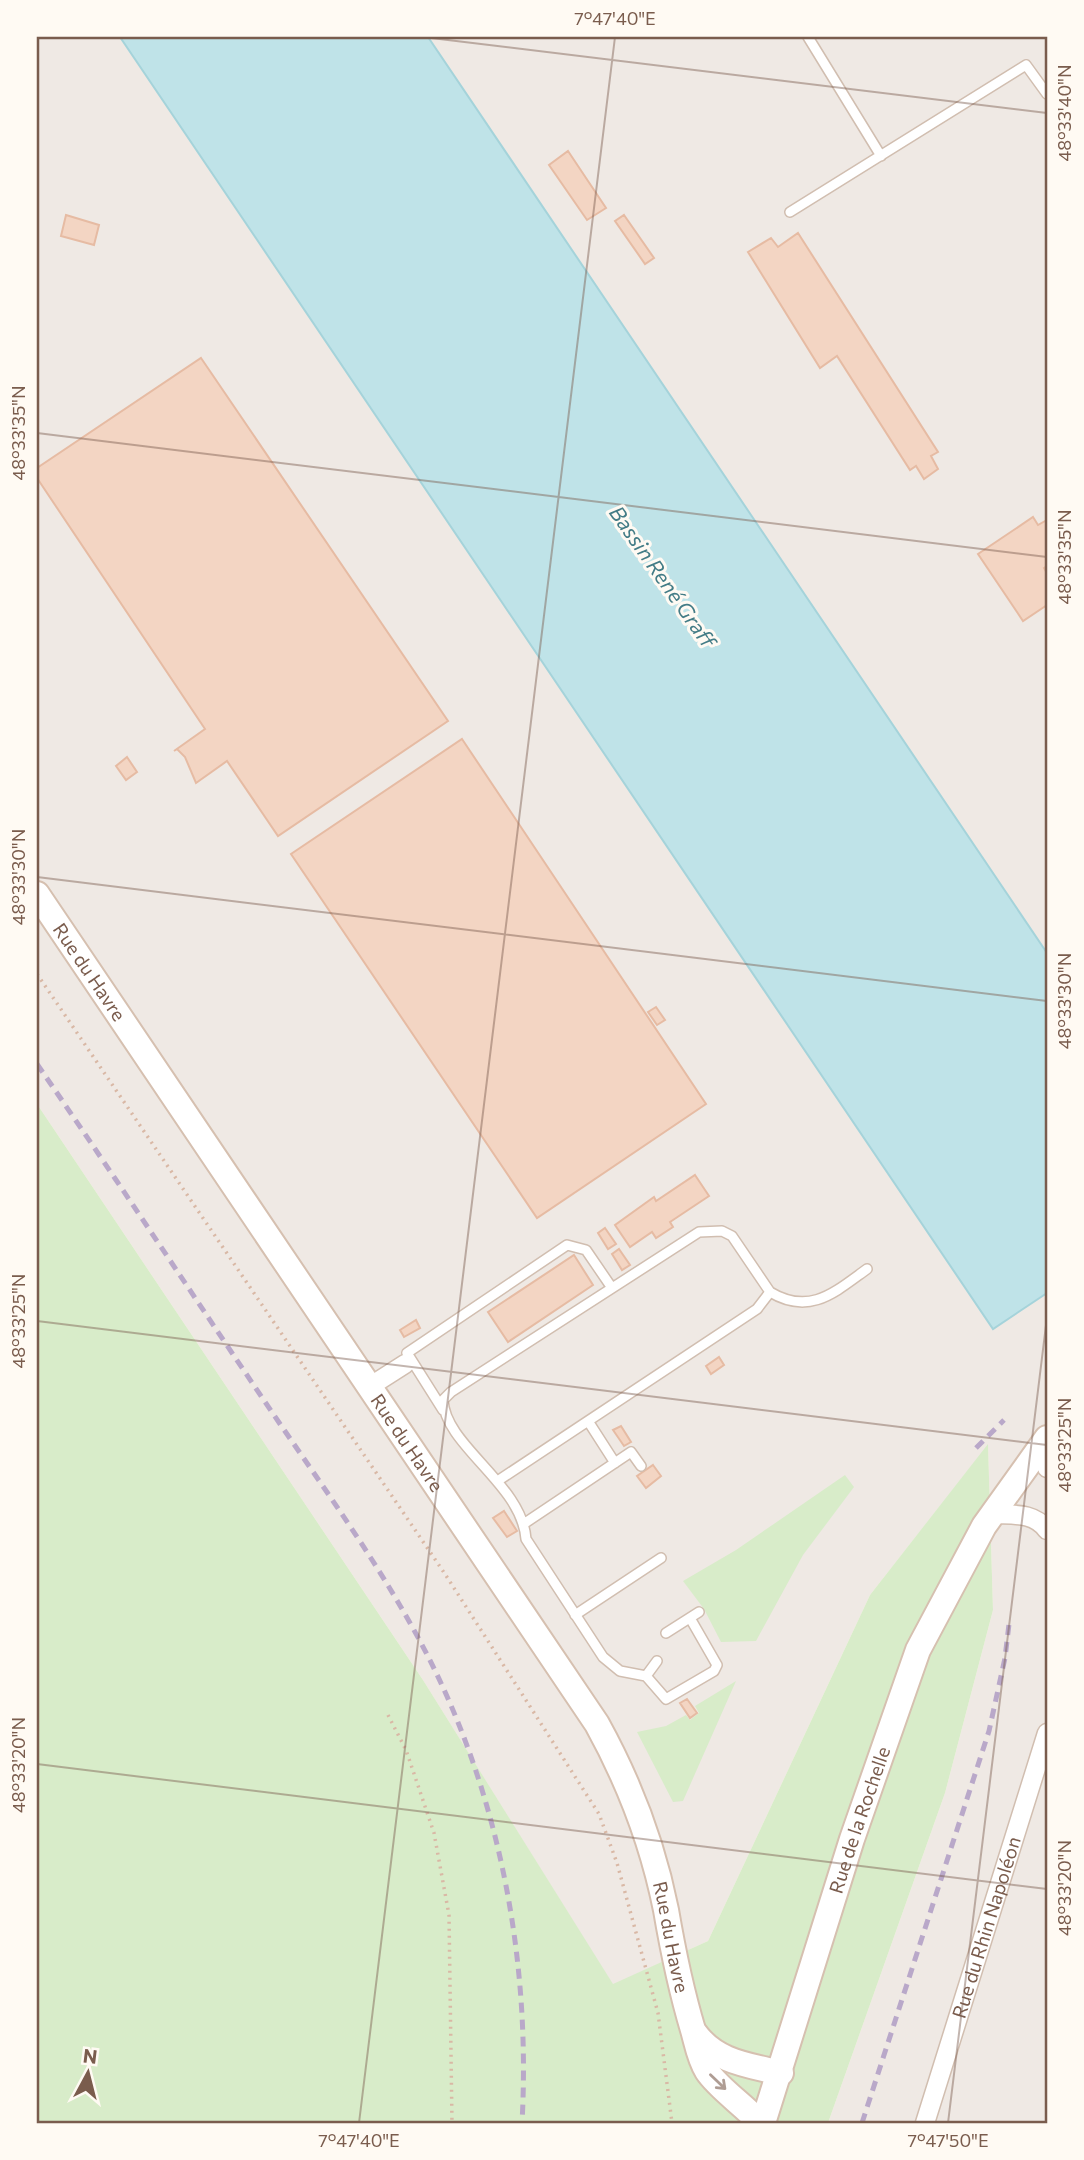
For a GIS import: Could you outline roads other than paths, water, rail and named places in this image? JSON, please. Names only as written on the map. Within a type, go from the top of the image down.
[{"type":"main road","name":"Rue du Havre","points":[[37,894],[597,1724],[615,1757],[652,1860],[665,1908],[680,1990],[699,2054],[713,2080],[741,2101],[762,2123]]},
{"type":"main road","points":[[988,1520],[1018,1477],[1045,1450]]},
{"type":"main road","name":"Rue de la Rochelle","points":[[762,2123],[781,2073],[841,1873],[906,1679],[936,1613],[988,1520]]},
{"type":"main road","name":"Rue du Havre","points":[[692,2029],[712,2052],[724,2058],[781,2073]]},
{"type":"street","points":[[369,1387],[408,1362]]},
{"type":"street","points":[[988,1520],[1024,1515],[1042,1523],[1047,1530]]},
{"type":"street","name":"Rue du Rhin Napoléon","points":[[925,2123],[1045,1751],[1047,1734]]},
{"type":"lane","points":[[808,37],[881,156]]},
{"type":"lane","points":[[790,212],[1026,65],[1047,94]]},
{"type":"lane","points":[[444,1411],[443,1401],[451,1392],[699,1233],[709,1230],[732,1236],[770,1292],[795,1301],[824,1300],[867,1269]]},
{"type":"lane","points":[[612,1288],[586,1250],[567,1245],[407,1353],[408,1362],[479,1463],[499,1480],[525,1523],[527,1539],[603,1657],[621,1671],[646,1675],[666,1699],[714,1671],[717,1665],[690,1618]]},
{"type":"lane","points":[[499,1480],[757,1309],[770,1292]]},
{"type":"lane","points":[[588,1421],[615,1463]]},
{"type":"lane","points":[[525,1523],[631,1452],[641,1466]]},
{"type":"lane","points":[[575,1615],[662,1558]]},
{"type":"lane","points":[[666,1633],[699,1612]]},
{"type":"lane","points":[[646,1675],[657,1661]]},
{"type":"water","name":"Bassin René Graff","points":[[120,37],[428,37],[1047,953],[1047,1293],[993,1329]]},
{"type":"railway","points":[[37,1064],[362,1545],[421,1643],[448,1699],[490,1816],[515,1938],[521,1999],[522,2123]]},
{"type":"railway","points":[[976,1448],[1004,1420]]},
{"type":"railway","points":[[862,2123],[989,1731],[1005,1658],[1009,1624]]}]
